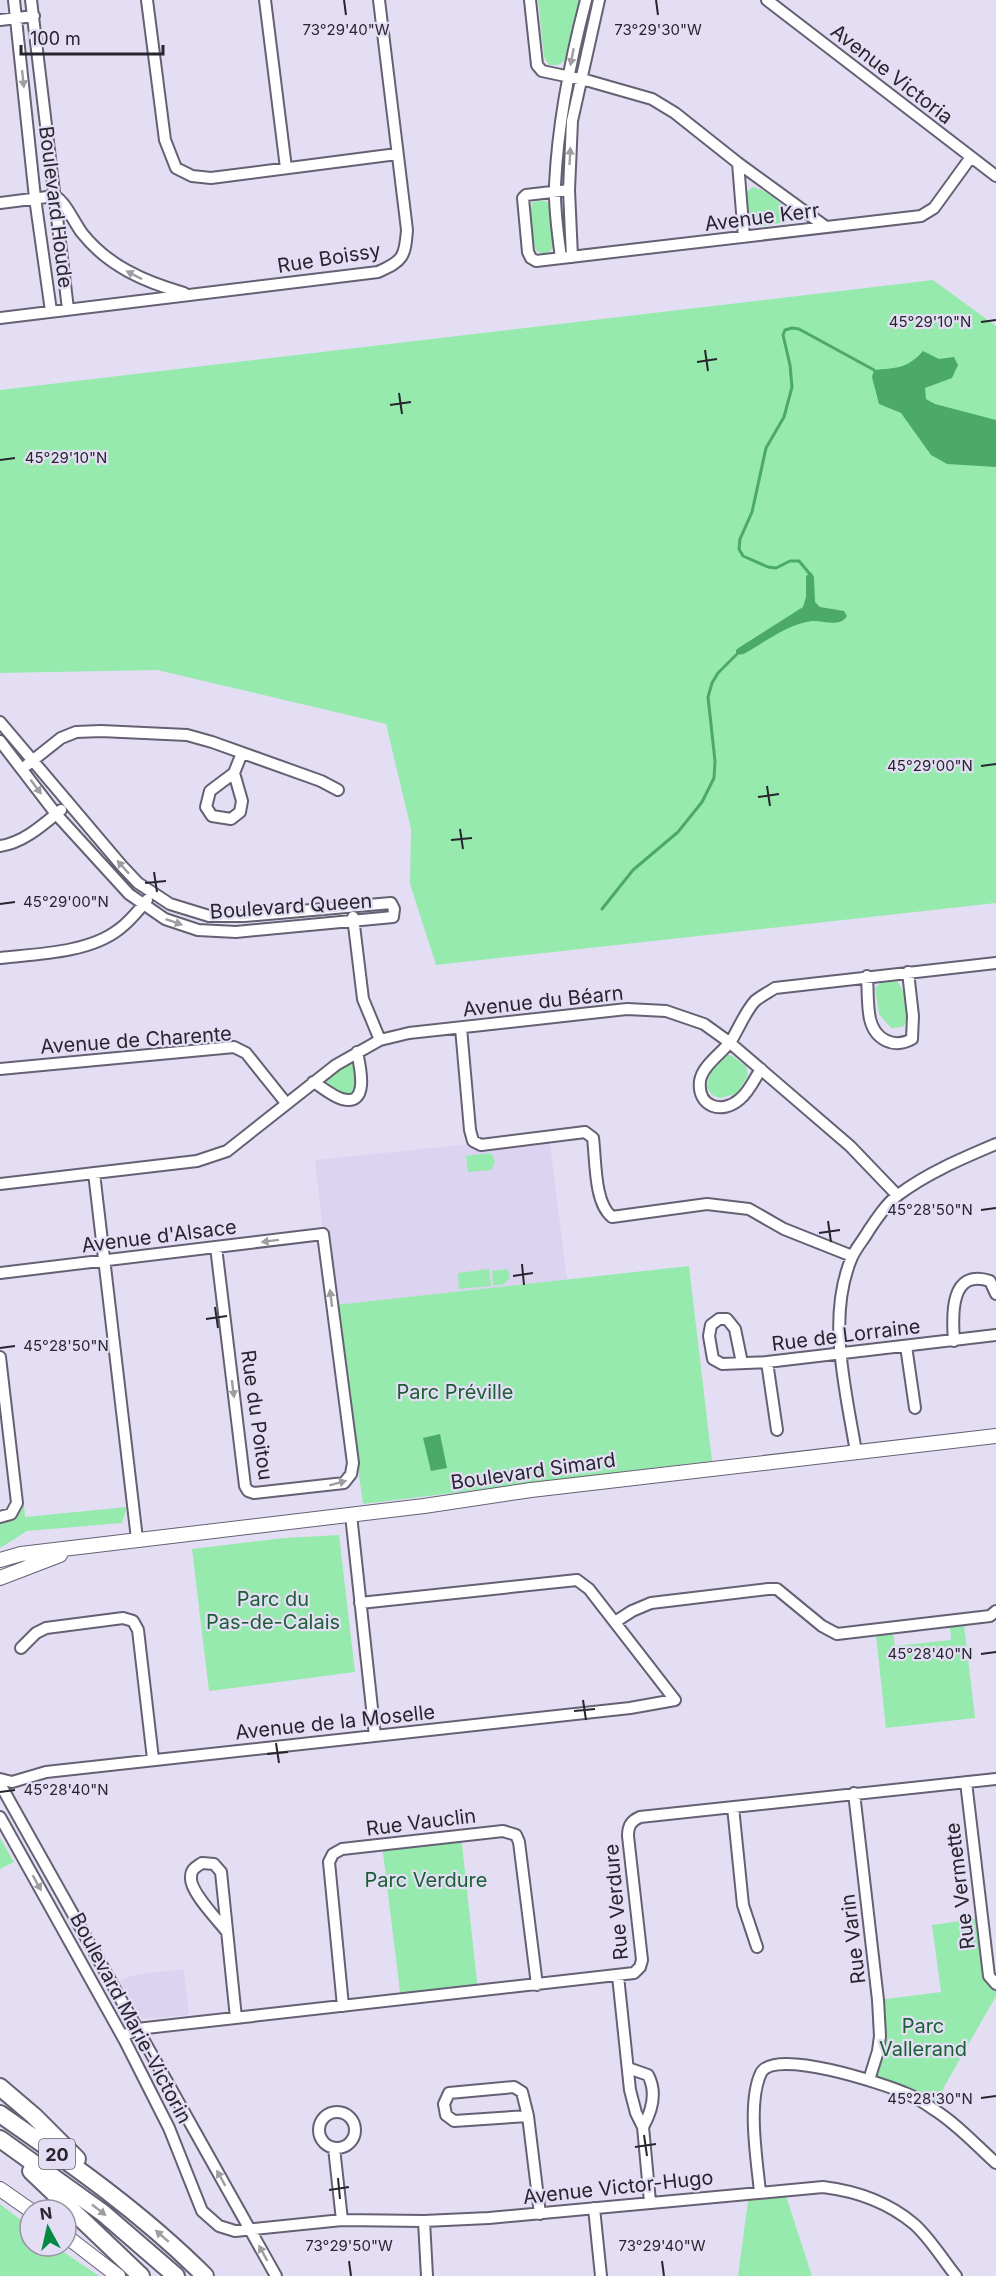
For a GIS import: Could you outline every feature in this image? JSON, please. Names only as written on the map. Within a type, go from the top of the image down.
[{"type":"highway","points":[[0,2087],[34,2116],[113,2195]]},
{"type":"highway","name":"20","points":[[0,2114],[113,2195],[168,2241],[205,2276]]},
{"type":"highway","points":[[0,2140],[141,2276]]},
{"type":"highway","points":[[0,2140],[103,2213],[176,2276]]},
{"type":"main road","name":"Boulevard Simard","points":[[0,1560],[21,1554],[351,1515],[531,1490],[996,1436]]},
{"type":"main road","name":"Boulevard Simard","points":[[0,1578],[76,1549]]},
{"type":"main road","points":[[0,2189],[18,2202]]},
{"type":"main road","points":[[78,2244],[118,2276]]},
{"type":"street","name":"Boulevard Houde","points":[[14,0],[35,198],[51,311]]},
{"type":"street","name":"Boulevard Houde","points":[[31,0],[68,309]]},
{"type":"street","points":[[147,0],[165,140],[176,168],[192,176],[211,178],[397,154]]},
{"type":"street","points":[[265,0],[286,168]]},
{"type":"street","name":"Rue Boissy","points":[[0,318],[378,272],[397,264],[405,249],[407,230],[379,0]]},
{"type":"street","points":[[530,0],[537,65],[542,71],[652,99],[675,113],[738,163],[826,227]]},
{"type":"street","points":[[561,258],[555,191],[561,117],[586,0]]},
{"type":"street","points":[[572,257],[568,190],[572,121],[599,0]]},
{"type":"street","name":"Avenue Victoria","points":[[767,0],[996,176]]},
{"type":"street","points":[[0,20],[34,16]]},
{"type":"street","name":"Avenue Kerr","points":[[555,191],[526,195],[522,198],[528,252],[536,261],[921,216],[934,208],[971,157]]},
{"type":"street","points":[[738,163],[744,237]]},
{"type":"street","points":[[555,191],[568,190]]},
{"type":"street","name":"Boulevard Houde","points":[[55,196],[61,200],[87,240],[114,264],[136,277],[190,294]]},
{"type":"street","points":[[0,203],[55,196]]},
{"type":"street","name":"Boulevard Queen","points":[[0,722],[138,883],[170,904],[209,916],[244,916],[391,903],[394,909],[393,917],[236,932],[198,930],[165,919],[129,894],[56,814],[0,741]]},
{"type":"street","points":[[22,769],[61,738],[76,732],[187,735],[321,781],[338,790]]},
{"type":"street","points":[[234,773],[242,753]]},
{"type":"street","points":[[0,846],[11,844],[25,837],[68,804]]},
{"type":"street","points":[[0,958],[59,951],[91,944],[118,931],[153,893]]},
{"type":"street","points":[[353,908],[363,999],[381,1040]]},
{"type":"street","points":[[761,1069],[741,1099],[730,1106],[715,1108],[705,1103],[701,1093],[700,1079],[729,1042],[755,1001],[775,988],[996,963]]},
{"type":"street","points":[[867,976],[870,1020],[878,1035],[887,1043],[903,1044],[912,1039],[913,1016],[908,972]]},
{"type":"street","name":"Avenue du Béarn","points":[[0,1184],[197,1161],[217,1155],[236,1144],[313,1082],[357,1052],[381,1040],[409,1033],[627,1009],[666,1011],[704,1024],[729,1042],[850,1146],[897,1195]]},
{"type":"street","points":[[461,1028],[470,1130],[474,1141],[481,1145],[585,1132],[593,1138],[599,1197],[605,1212],[612,1218],[707,1204],[749,1209],[784,1229],[852,1256]]},
{"type":"street","name":"Avenue de Charente","points":[[0,1069],[234,1047],[246,1053],[286,1103]]},
{"type":"street","points":[[313,1082],[339,1098],[346,1100],[357,1096],[361,1091],[362,1083],[357,1052]]},
{"type":"street","points":[[855,1452],[841,1354],[840,1316],[842,1296],[852,1256],[876,1220],[897,1195],[947,1166],[996,1143]]},
{"type":"street","points":[[94,1173],[138,1539]]},
{"type":"street","name":"Avenue d'Alsace","points":[[0,1273],[323,1234]]},
{"type":"street","name":"Rue du Poitou","points":[[216,1247],[245,1486],[248,1491],[254,1493],[338,1484],[348,1479],[353,1463],[323,1234]]},
{"type":"street","points":[[954,1341],[951,1313],[958,1290],[967,1282],[978,1278],[990,1281],[996,1294]]},
{"type":"street","name":"Rue de Lorraine","points":[[742,1363],[841,1354],[996,1335]]},
{"type":"street","points":[[906,1346],[915,1408]]},
{"type":"street","points":[[0,1357],[17,1503],[11,1514],[0,1517]]},
{"type":"street","points":[[767,1362],[777,1430]]},
{"type":"street","points":[[351,1515],[375,1736]]},
{"type":"street","points":[[360,1603],[577,1580],[589,1588],[615,1622],[651,1603],[768,1589],[777,1589],[822,1626],[837,1634],[990,1616],[996,1611]]},
{"type":"street","points":[[21,1648],[36,1633],[46,1628],[123,1618],[133,1621],[138,1630],[153,1759]]},
{"type":"street","name":"Avenue de la Moselle","points":[[0,1779],[9,1782],[46,1772],[630,1708],[675,1700],[615,1622]]},
{"type":"street","name":"Rue Verdure","points":[[123,2036],[138,2029],[634,1973],[640,1967],[642,1960],[628,1836],[628,1828],[633,1820],[640,1817],[996,1779]]},
{"type":"street","name":"Rue Vermette","points":[[966,1782],[988,1976],[995,1984]]},
{"type":"street","name":"Boulevard Marie-Victorin","points":[[0,1785],[276,2276]]},
{"type":"street","name":"Rue Varin","points":[[854,1793],[878,2000],[880,2036],[869,2080]]},
{"type":"street","points":[[733,1807],[743,1905],[757,1947]]},
{"type":"street","name":"Boulevard Marie-Victorin","points":[[0,1817],[123,2036],[175,2142],[202,2211],[211,2222],[225,2229],[250,2229]]},
{"type":"street","name":"Rue Vauclin","points":[[343,2006],[329,1863],[333,1854],[342,1849],[471,1834],[503,1831],[516,1835],[519,1842],[537,1985]]},
{"type":"street","points":[[227,1932],[192,1887],[190,1878],[193,1869],[202,1863],[214,1864],[221,1872],[236,2018]]},
{"type":"street","points":[[618,1976],[628,2068],[636,2113],[643,2127],[650,2202]]},
{"type":"street","points":[[760,2192],[754,2114],[761,2072],[767,2067],[778,2064],[829,2070],[869,2080],[906,2094],[937,2111],[996,2163]]},
{"type":"street","points":[[628,2068],[648,2075],[652,2083],[650,2116],[643,2127]]},
{"type":"street","points":[[528,2116],[454,2121],[446,2115],[444,2104],[449,2094],[514,2087],[522,2092],[528,2116],[540,2214]]},
{"type":"street","points":[[334,2148],[342,2220]]},
{"type":"street","name":"Avenue Victor-Hugo","points":[[250,2229],[342,2220],[424,2221],[540,2214],[760,2192],[813,2188],[843,2189],[887,2206],[915,2225],[956,2276]]},
{"type":"street","points":[[594,2208],[602,2276]]},
{"type":"street","points":[[424,2221],[427,2276]]},
{"type":"shaded area","points":[[923,351],[939,359],[954,357],[958,365],[952,378],[925,388],[926,399],[935,404],[996,420],[996,467],[947,464],[931,455],[901,413],[879,404],[872,377],[874,370],[895,368],[906,364]]},
{"type":"shaded area","points":[[811,572],[814,577],[815,602],[820,607],[844,611],[847,616],[844,620],[836,623],[812,621],[803,623],[777,634],[744,654],[736,655],[736,650],[740,647],[803,607],[806,597],[806,576]]},
{"type":"shaded area","points":[[549,1136],[567,1280],[335,1305],[323,1234],[315,1160]]},
{"type":"shaded area","points":[[440,1434],[447,1468],[431,1471],[423,1438]]},
{"type":"shaded area","points":[[184,1969],[189,2015],[142,2019],[120,1981],[134,1975]]},
{"type":"green space","points":[[538,0],[579,0],[580,3],[564,61],[558,65],[549,65],[544,57]]},
{"type":"green space","points":[[752,187],[767,193],[783,206],[789,215],[786,222],[757,227],[750,223],[746,193]]},
{"type":"green space","points":[[533,202],[548,203],[553,225],[553,248],[545,253],[536,250],[531,234],[532,206]]},
{"type":"green space","points":[[933,280],[996,326],[996,903],[436,965],[410,884],[411,829],[386,724],[157,670],[0,673],[0,390]]},
{"type":"green space","points":[[896,981],[905,996],[907,1017],[903,1027],[891,1028],[879,1014],[875,988],[882,982]]},
{"type":"green space","points":[[727,1055],[731,1055],[746,1066],[748,1076],[736,1094],[720,1098],[712,1095],[707,1088],[715,1065]]},
{"type":"green space","points":[[348,1062],[354,1066],[359,1081],[355,1093],[347,1095],[326,1085],[327,1077]]},
{"type":"green space","points":[[490,1153],[495,1161],[491,1170],[468,1172],[466,1156]]},
{"type":"green space","name":"Parc Préville","points":[[689,1266],[712,1461],[363,1504],[335,1305]]},
{"type":"green space","points":[[489,1269],[491,1286],[459,1289],[458,1273]]},
{"type":"green space","points":[[508,1269],[510,1278],[502,1285],[493,1285],[492,1271]]},
{"type":"green space","points":[[24,1505],[25,1517],[127,1507],[122,1523],[27,1531],[0,1548],[0,1522],[15,1519]]},
{"type":"green space","name":"Parc du Pas-de-Calais","points":[[339,1535],[355,1672],[209,1691],[192,1549],[284,1538]]},
{"type":"green space","points":[[964,1625],[975,1718],[886,1728],[876,1635],[893,1633],[895,1646],[951,1640],[950,1627]]},
{"type":"green space","name":"Parc Verdure","points":[[461,1835],[478,1991],[401,2000],[382,1845]]},
{"type":"green space","points":[[0,1838],[14,1862],[0,1869]]},
{"type":"green space","name":"Parc Vallerand","points":[[981,1918],[996,1984],[996,1996],[944,2087],[937,2111],[869,2080],[878,2051],[878,2000],[941,1992],[932,1925]]},
{"type":"green space","points":[[786,2196],[812,2276],[738,2276],[748,2201]]},
{"type":"green space","points":[[0,2204],[18,2218],[18,2258],[73,2258],[99,2276],[0,2276]]},
{"type":"waterway","points":[[809,573],[799,561],[790,561],[776,568],[768,567],[743,556],[739,549],[740,539],[752,512],[766,448],[784,417],[792,387],[783,335],[785,330],[799,329],[874,370]]},
{"type":"waterway","points":[[602,909],[633,870],[678,832],[702,802],[714,778],[715,761],[708,697],[718,673],[736,655]]}]
